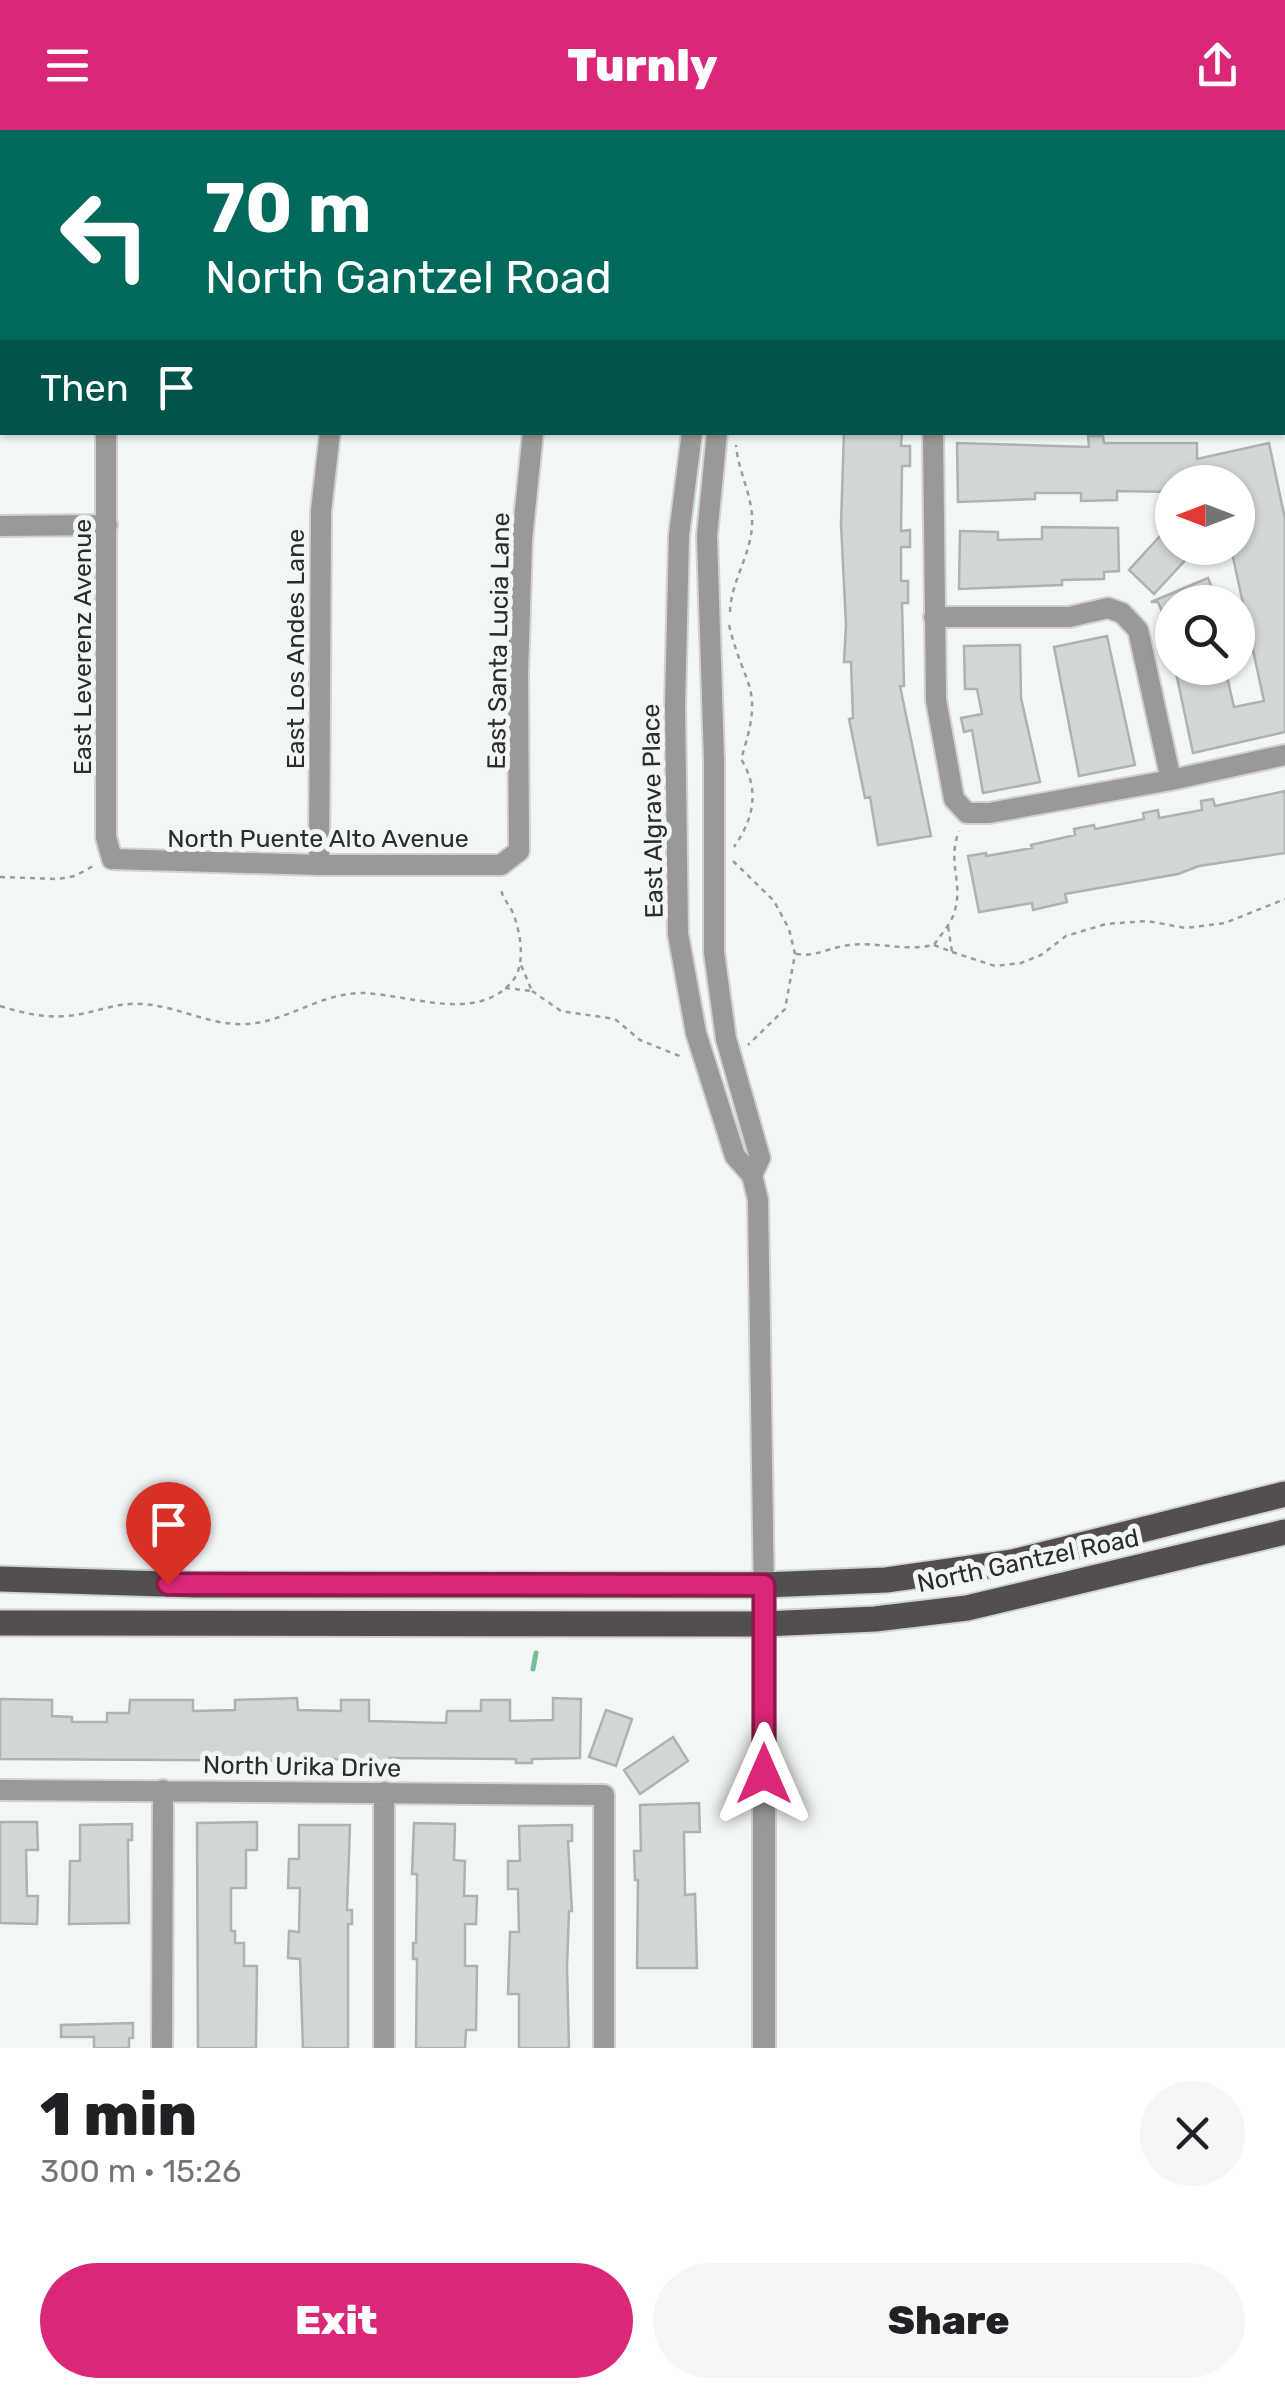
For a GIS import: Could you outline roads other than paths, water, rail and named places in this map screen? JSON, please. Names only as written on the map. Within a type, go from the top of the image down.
[{"type":"main road","name":"North Gantzel Road","points":[[0,1624],[764,1605],[886,1580],[1013,1562],[1285,1494]]},
{"type":"main road","name":"North Gantzel Road","points":[[0,1579],[764,1605],[875,1619],[1000,1603],[1285,1532]]},
{"type":"street","name":"East Leverenz Avenue","points":[[106,435],[106,837],[112,860]]},
{"type":"street","name":"East Los Andes Lane","points":[[320,866],[321,511],[330,435]]},
{"type":"street","name":"East Santa Lucia Lane","points":[[519,851],[522,540],[533,435]]},
{"type":"street","name":"East Algrave Place","points":[[692,435],[679,535],[677,904],[684,981],[696,1033],[735,1156],[752,1175],[758,1200],[764,1605]]},
{"type":"street","name":"East Algrave Place","points":[[716,435],[707,536],[714,760],[713,921],[717,986],[730,1052],[760,1158],[752,1175]]},
{"type":"street","points":[[932,435],[936,700],[954,799],[967,813],[988,813],[1171,780],[1285,754]]},
{"type":"street","points":[[0,526],[107,525]]},
{"type":"street","points":[[934,617],[1069,616],[1108,608],[1122,613],[1138,630],[1171,780]]},
{"type":"street","points":[[675,763],[714,760]]},
{"type":"street","name":"North Puente Alto Avenue","points":[[112,860],[320,866],[500,864],[519,851]]},
{"type":"street","points":[[764,1605],[764,2048]]},
{"type":"street","name":"North Urika Drive","points":[[0,1790],[604,1795],[604,2048]]},
{"type":"street","points":[[162,1790],[162,2048]]},
{"type":"street","points":[[384,1792],[384,2048]]},
{"type":"waterway","points":[[533,1669],[536,1653]]}]
